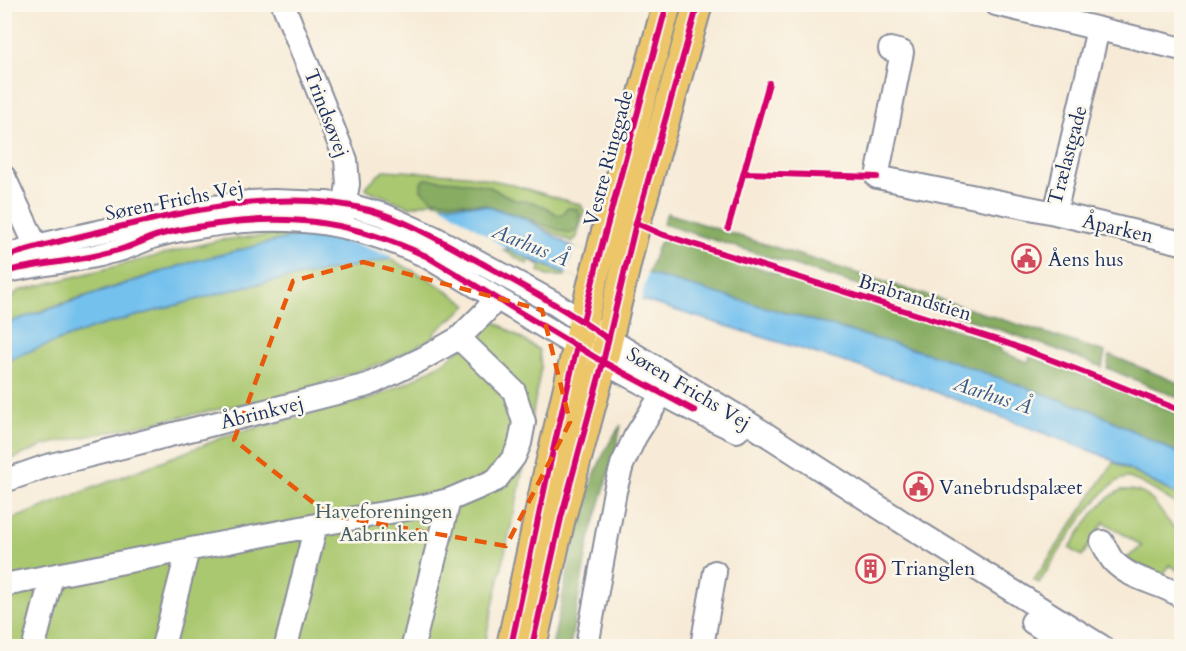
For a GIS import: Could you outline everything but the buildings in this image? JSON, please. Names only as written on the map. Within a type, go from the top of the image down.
[{"type":"main road","name":"Vestre Ringgade","points":[[511,646],[592,284],[668,4]]},
{"type":"main road","points":[[532,646],[561,518],[654,156],[698,4]]},
{"type":"street","name":"Trindsøvej","points":[[284,4],[346,160],[348,184],[342,216]]},
{"type":"street","points":[[996,4],[1182,49]]},
{"type":"street","name":"Trælastgade","points":[[890,49],[902,52],[877,177],[1055,213],[1098,29]]},
{"type":"street","points":[[4,177],[39,255]]},
{"type":"street","name":"Søren Frichs Vej","points":[[4,272],[39,255],[182,213],[226,204],[300,201],[342,216],[368,233],[397,242],[426,256],[497,298],[580,334],[605,350],[662,394],[734,430],[1086,645]]},
{"type":"street","name":"Søren Frichs Vej","points":[[342,216],[370,211],[416,229],[554,303],[580,334]]},
{"type":"street","name":"Åparken","points":[[1055,213],[1182,243]]},
{"type":"street","name":"Søren Frichs Vej","points":[[4,257],[39,255]]},
{"type":"street","name":"Åbrinkvej","points":[[4,481],[47,466],[368,386],[459,338],[497,298]]},
{"type":"street","points":[[4,585],[424,506],[448,500],[496,480],[514,457],[520,443],[524,422],[514,391],[459,338]]},
{"type":"street","name":"Søren Frichs Vej","points":[[605,350],[747,422],[1086,645]]},
{"type":"street","points":[[586,646],[622,465],[635,437],[662,394]]},
{"type":"street","points":[[413,646],[448,500]]},
{"type":"street","points":[[286,646],[316,525]]},
{"type":"street","points":[[1102,542],[1114,562],[1138,579],[1173,591],[1182,597]]},
{"type":"street","points":[[163,646],[188,550]]},
{"type":"street","points":[[702,646],[715,572]]},
{"type":"street","points":[[34,646],[52,576]]},
{"type":"highlighted area","points":[[363,262],[542,310],[570,422],[506,546],[329,515],[234,440],[293,281]]},
{"type":"green space","points":[[384,170],[467,175],[506,183],[581,205],[584,211],[577,237],[572,242],[524,218],[486,206],[439,204],[433,201],[410,207],[366,189],[367,185]]},
{"type":"green space","points":[[425,179],[488,186],[515,200],[533,202],[558,215],[564,213],[567,208],[573,208],[578,210],[580,216],[578,230],[569,234],[485,205],[434,200],[421,190],[421,182]]},
{"type":"green space","points":[[667,213],[1105,352],[1102,367],[983,324],[663,224]]},
{"type":"green space","points":[[271,235],[301,235],[195,261],[51,307],[5,326],[5,305],[18,291],[220,240]]},
{"type":"green space","points":[[667,239],[994,342],[1001,346],[1001,352],[1028,362],[1030,357],[1181,414],[1181,455],[1095,412],[940,357],[648,274],[659,243]]},
{"type":"green space","points":[[509,249],[565,274],[565,276],[547,276],[539,271],[541,266],[530,260],[527,264],[503,250]]},
{"type":"green space","points":[[390,259],[429,279],[468,305],[434,333],[435,337],[388,361],[288,395],[45,445],[5,462],[5,362],[96,327],[243,287]]},
{"type":"green space","name":"Haveforeningen Aabrinken","points":[[491,319],[539,350],[541,367],[519,490],[484,646],[5,646],[5,522],[232,434],[370,399],[407,383],[444,362],[477,336]]},
{"type":"green space","points":[[1110,355],[1181,384],[1181,399],[1107,368]]},
{"type":"green space","points":[[621,425],[589,540],[570,646],[552,646],[585,502],[606,449]]},
{"type":"green space","points":[[1114,462],[1181,497],[1181,507],[1134,480],[1128,478],[1118,481],[1106,491],[1079,522],[1039,583],[1034,580]]},
{"type":"green space","points":[[1121,490],[1133,490],[1149,498],[1181,534],[1181,573],[1170,565],[1162,576],[1158,577],[1126,559],[1142,546],[1104,522],[1082,556],[1069,548],[1098,508]]},
{"type":"water","name":"Aarhus Å","points":[[439,204],[486,206],[524,218],[572,247],[648,274],[940,357],[1095,412],[1181,455],[1181,497],[1104,456],[912,383],[642,300],[565,273],[508,248],[390,259],[243,287],[96,327],[5,362],[5,326],[13,321],[195,261]]},
{"type":"pier","points":[[438,203],[507,249],[392,260],[391,256],[362,246],[326,237],[300,235]]},
{"type":"pier","points":[[574,247],[648,273],[641,301],[566,274]]},
{"type":"cycle path","points":[[583,321],[667,4]]},
{"type":"cycle path","points":[[532,646],[561,518],[603,362],[636,223],[698,4]]},
{"type":"cycle path","points":[[728,228],[769,83]]},
{"type":"cycle path","points":[[744,173],[877,177]]},
{"type":"cycle path","points":[[4,257],[123,226],[215,207],[276,201],[338,204],[383,214],[424,232],[543,298],[608,339]]},
{"type":"cycle path","points":[[4,272],[99,255],[166,233],[218,224],[273,220],[350,228],[426,256],[603,362],[695,411]]},
{"type":"cycle path","name":"Brabrandstien","points":[[636,223],[661,234],[1004,342],[1182,411]]},
{"type":"cycle path","points":[[511,646],[577,346]]},
{"type":"place","name":"Åens hus","points":[[1027,259]]},
{"type":"place","name":"Vanebrudspalæet","points":[[918,487]]},
{"type":"place","name":"Trianglen","points":[[870,568]]}]
